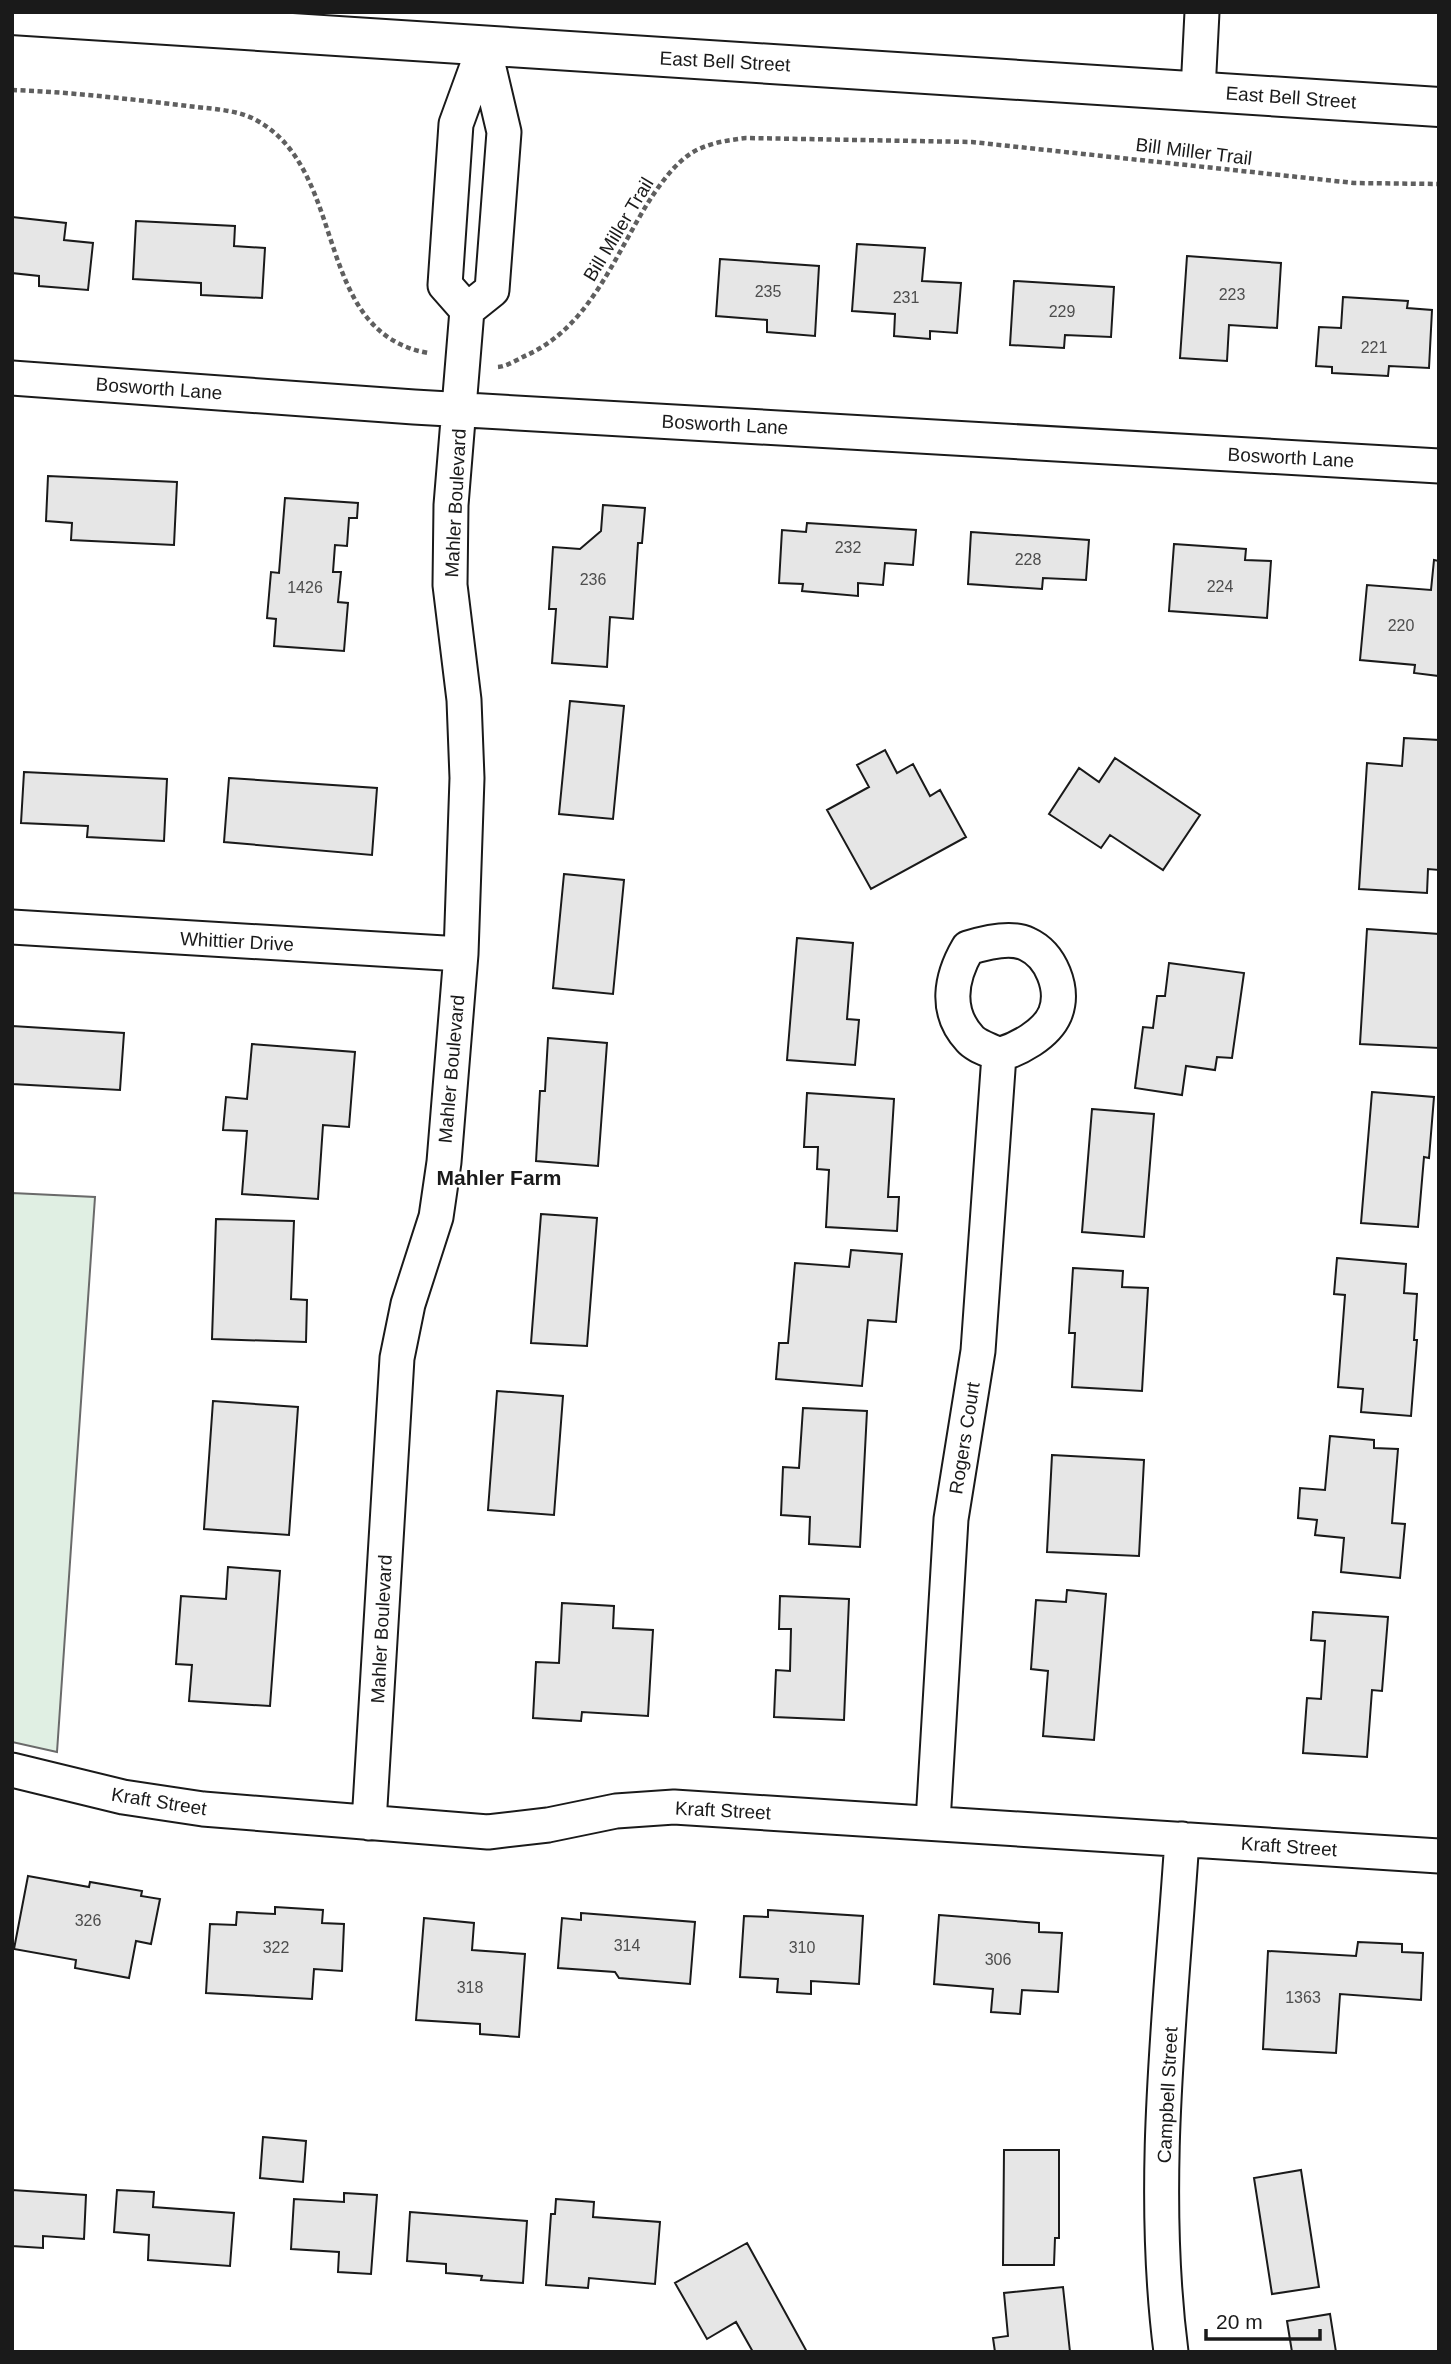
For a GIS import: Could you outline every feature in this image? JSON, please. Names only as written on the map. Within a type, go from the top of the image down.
[{"type":"main road","name":"East Bell Street","points":[[12,15],[1439,107]]},
{"type":"street","points":[[1198,92],[1202,12]]},
{"type":"street","points":[[484,47],[504,132],[492,290],[467,310],[445,285],[456,124],[484,47]]},
{"type":"street","name":"Mahler Boulevard","points":[[369,1823],[397,1358],[408,1304],[436,1217],[444,1162],[461,954],[467,778],[464,700],[450,584],[451,505],[461,409],[467,310]]},
{"type":"street","name":"Bosworth Lane","points":[[12,378],[461,409],[1439,466]]},
{"type":"street","name":"Whittier Drive","points":[[12,928],[461,954]]},
{"type":"street","name":"Rogers Court","points":[[933,1822],[951,1519],[978,1351],[999,1055]]},
{"type":"street","name":"Kraft Street","points":[[12,1770],[123,1797],[203,1809],[488,1832],[548,1825],[616,1811],[674,1807],[1439,1856]]},
{"type":"street","name":"Campbell Street","points":[[1171,2352],[1163,2291],[1162,2162],[1182,1839]]},
{"type":"path","name":"Bill Miller Trail","points":[[12,90],[116,97],[229,111],[254,119],[286,146],[313,187],[343,275],[361,312],[371,325],[409,350],[500,368],[549,345],[596,294],[629,233],[661,184],[680,163],[698,149],[723,141],[746,138],[972,142],[1354,183],[1439,184]]},
{"type":"green space","points":[[12,1193],[95,1197],[57,1752],[12,1742]]},
{"type":"building","points":[[12,217],[66,223],[64,240],[93,243],[88,290],[39,286],[39,276],[12,273]]},
{"type":"building","points":[[136,221],[235,226],[234,246],[265,248],[262,298],[201,295],[201,283],[133,279]]},
{"type":"building","points":[[857,244],[925,248],[922,281],[961,283],[957,333],[930,331],[930,339],[894,336],[895,314],[852,311]]},
{"type":"building","points":[[1187,256],[1281,263],[1277,328],[1229,325],[1227,361],[1180,358]]},
{"type":"building","points":[[720,259],[819,266],[815,336],[767,332],[767,320],[716,316]]},
{"type":"building","points":[[1014,281],[1114,287],[1111,337],[1065,335],[1064,348],[1010,345]]},
{"type":"building","points":[[1343,297],[1408,301],[1407,308],[1432,310],[1429,368],[1389,366],[1388,376],[1332,373],[1332,367],[1316,366],[1319,327],[1341,328]]},
{"type":"building","points":[[48,476],[177,482],[174,545],[71,540],[72,523],[46,521]]},
{"type":"building","points":[[285,498],[358,503],[357,518],[349,518],[347,546],[335,545],[333,572],[341,572],[338,602],[348,603],[344,651],[274,646],[276,619],[267,618],[271,572],[279,573]]},
{"type":"building","points":[[603,505],[645,508],[642,543],[638,543],[633,619],[610,617],[607,667],[552,663],[556,609],[549,609],[553,547],[580,549],[601,531]]},
{"type":"building","points":[[807,523],[916,530],[913,565],[885,563],[883,585],[858,583],[858,596],[802,591],[803,584],[779,583],[782,530],[806,532]]},
{"type":"building","points":[[971,532],[1089,540],[1086,580],[1043,578],[1042,589],[968,584]]},
{"type":"building","points":[[1174,544],[1246,549],[1245,560],[1271,561],[1267,618],[1169,611]]},
{"type":"building","points":[[1434,560],[1439,561],[1439,676],[1414,673],[1415,665],[1360,660],[1367,585],[1431,590]]},
{"type":"building","points":[[570,701],[624,706],[613,819],[559,814]]},
{"type":"building","points":[[1404,738],[1439,740],[1439,870],[1428,869],[1427,893],[1359,889],[1367,763],[1402,766]]},
{"type":"building","points":[[885,750],[897,773],[913,764],[930,796],[940,790],[966,837],[871,889],[827,810],[869,787],[857,765]]},
{"type":"building","points":[[1115,758],[1200,815],[1163,870],[1110,835],[1101,848],[1049,814],[1079,768],[1099,782]]},
{"type":"building","points":[[24,772],[167,779],[164,841],[87,837],[88,826],[21,823]]},
{"type":"building","points":[[229,778],[377,788],[372,855],[224,842]]},
{"type":"building","points":[[564,874],[624,880],[613,994],[553,988]]},
{"type":"building","points":[[1367,929],[1439,934],[1439,1048],[1360,1044]]},
{"type":"building","points":[[797,938],[853,943],[847,1019],[859,1020],[855,1065],[787,1060]]},
{"type":"building","points":[[1169,963],[1244,973],[1232,1058],[1217,1057],[1215,1070],[1186,1066],[1182,1095],[1135,1088],[1143,1027],[1153,1028],[1157,996],[1165,996]]},
{"type":"building","points":[[12,1026],[124,1033],[120,1090],[12,1084]]},
{"type":"building","points":[[548,1038],[607,1043],[598,1166],[536,1161],[540,1091],[545,1091]]},
{"type":"building","points":[[252,1044],[355,1052],[349,1127],[323,1125],[318,1199],[242,1194],[247,1131],[223,1130],[226,1097],[247,1099]]},
{"type":"building","points":[[1372,1092],[1434,1097],[1429,1158],[1424,1157],[1418,1227],[1361,1223]]},
{"type":"building","points":[[807,1093],[894,1099],[888,1197],[899,1197],[897,1231],[826,1227],[829,1170],[817,1169],[818,1147],[804,1147]]},
{"type":"building","points":[[1092,1109],[1154,1114],[1144,1237],[1082,1232]]},
{"type":"building","points":[[541,1214],[597,1218],[587,1346],[531,1343]]},
{"type":"building","points":[[216,1219],[294,1221],[291,1299],[307,1300],[306,1342],[212,1339]]},
{"type":"building","points":[[851,1250],[902,1254],[896,1322],[868,1320],[862,1386],[776,1379],[779,1343],[788,1343],[795,1263],[849,1267]]},
{"type":"building","points":[[1337,1258],[1406,1264],[1404,1293],[1417,1294],[1414,1340],[1417,1340],[1411,1416],[1361,1412],[1363,1389],[1338,1387],[1345,1295],[1334,1294]]},
{"type":"building","points":[[1073,1268],[1123,1271],[1122,1287],[1148,1288],[1142,1391],[1072,1387],[1075,1333],[1069,1333]]},
{"type":"building","points":[[497,1391],[563,1396],[554,1515],[488,1510]]},
{"type":"building","points":[[213,1401],[298,1407],[289,1535],[204,1529]]},
{"type":"building","points":[[803,1408],[867,1411],[860,1547],[809,1544],[810,1517],[781,1515],[783,1467],[799,1468]]},
{"type":"building","points":[[1330,1436],[1374,1440],[1374,1448],[1398,1449],[1392,1523],[1405,1524],[1400,1578],[1341,1572],[1344,1538],[1315,1535],[1317,1520],[1298,1518],[1300,1488],[1325,1490]]},
{"type":"building","points":[[1052,1455],[1144,1460],[1139,1556],[1047,1552]]},
{"type":"building","points":[[228,1567],[280,1571],[270,1706],[189,1701],[192,1665],[176,1664],[181,1596],[226,1599]]},
{"type":"building","points":[[1067,1590],[1106,1594],[1094,1740],[1043,1736],[1048,1671],[1031,1669],[1036,1600],[1066,1602]]},
{"type":"building","points":[[780,1596],[849,1599],[844,1720],[774,1717],[776,1670],[790,1671],[791,1629],[779,1629]]},
{"type":"building","points":[[562,1603],[614,1606],[613,1628],[653,1630],[648,1716],[582,1712],[581,1721],[533,1718],[536,1662],[559,1663]]},
{"type":"building","points":[[1313,1612],[1388,1617],[1382,1691],[1372,1690],[1367,1757],[1303,1753],[1307,1698],[1321,1699],[1325,1641],[1311,1640]]},
{"type":"building","points":[[28,1876],[89,1887],[90,1882],[142,1891],[141,1896],[160,1899],[151,1944],[136,1941],[129,1978],[75,1968],[76,1960],[14,1949]]},
{"type":"building","points":[[275,1907],[323,1910],[322,1923],[344,1924],[342,1971],[314,1969],[312,1999],[206,1993],[210,1924],[236,1925],[237,1912],[275,1914]]},
{"type":"building","points":[[768,1910],[863,1916],[859,1984],[811,1981],[811,1994],[777,1992],[778,1979],[740,1977],[744,1916],[768,1917]]},
{"type":"building","points":[[581,1913],[695,1922],[690,1984],[619,1978],[615,1972],[558,1968],[562,1918],[581,1920]]},
{"type":"building","points":[[939,1915],[1039,1923],[1039,1932],[1062,1933],[1058,1992],[1022,1990],[1020,2014],[991,2012],[993,1989],[934,1984]]},
{"type":"building","points":[[424,1918],[474,1923],[472,1950],[525,1954],[519,2037],[480,2034],[480,2024],[416,2020]]},
{"type":"building","points":[[1358,1942],[1402,1944],[1402,1952],[1423,1953],[1421,2000],[1340,1994],[1336,2053],[1263,2049],[1268,1951],[1356,1956]]},
{"type":"building","points":[[263,2137],[306,2141],[303,2182],[260,2178]]},
{"type":"building","points":[[1004,2150],[1059,2150],[1059,2238],[1055,2238],[1054,2265],[1003,2265]]},
{"type":"building","points":[[1301,2170],[1319,2287],[1272,2294],[1254,2178]]},
{"type":"building","points":[[12,2190],[86,2195],[84,2239],[43,2236],[43,2248],[12,2246]]},
{"type":"building","points":[[117,2190],[154,2192],[153,2207],[234,2213],[230,2266],[148,2260],[149,2235],[114,2232]]},
{"type":"building","points":[[344,2193],[377,2195],[371,2274],[338,2272],[339,2252],[291,2249],[294,2199],[344,2202]]},
{"type":"building","points":[[556,2199],[594,2202],[593,2217],[660,2222],[655,2284],[589,2278],[588,2288],[546,2285],[551,2214],[555,2214]]},
{"type":"building","points":[[410,2212],[527,2221],[523,2283],[481,2280],[482,2276],[446,2273],[446,2264],[407,2261]]},
{"type":"building","points":[[747,2243],[807,2352],[753,2352],[736,2322],[707,2339],[675,2283]]},
{"type":"building","points":[[1063,2287],[1070,2352],[995,2352],[993,2338],[1008,2336],[1004,2293]]},
{"type":"building","points":[[1330,2314],[1336,2352],[1292,2352],[1287,2321]]},
{"type":"district","name":"Mahler Farm","points":[[499,1178]]}]
